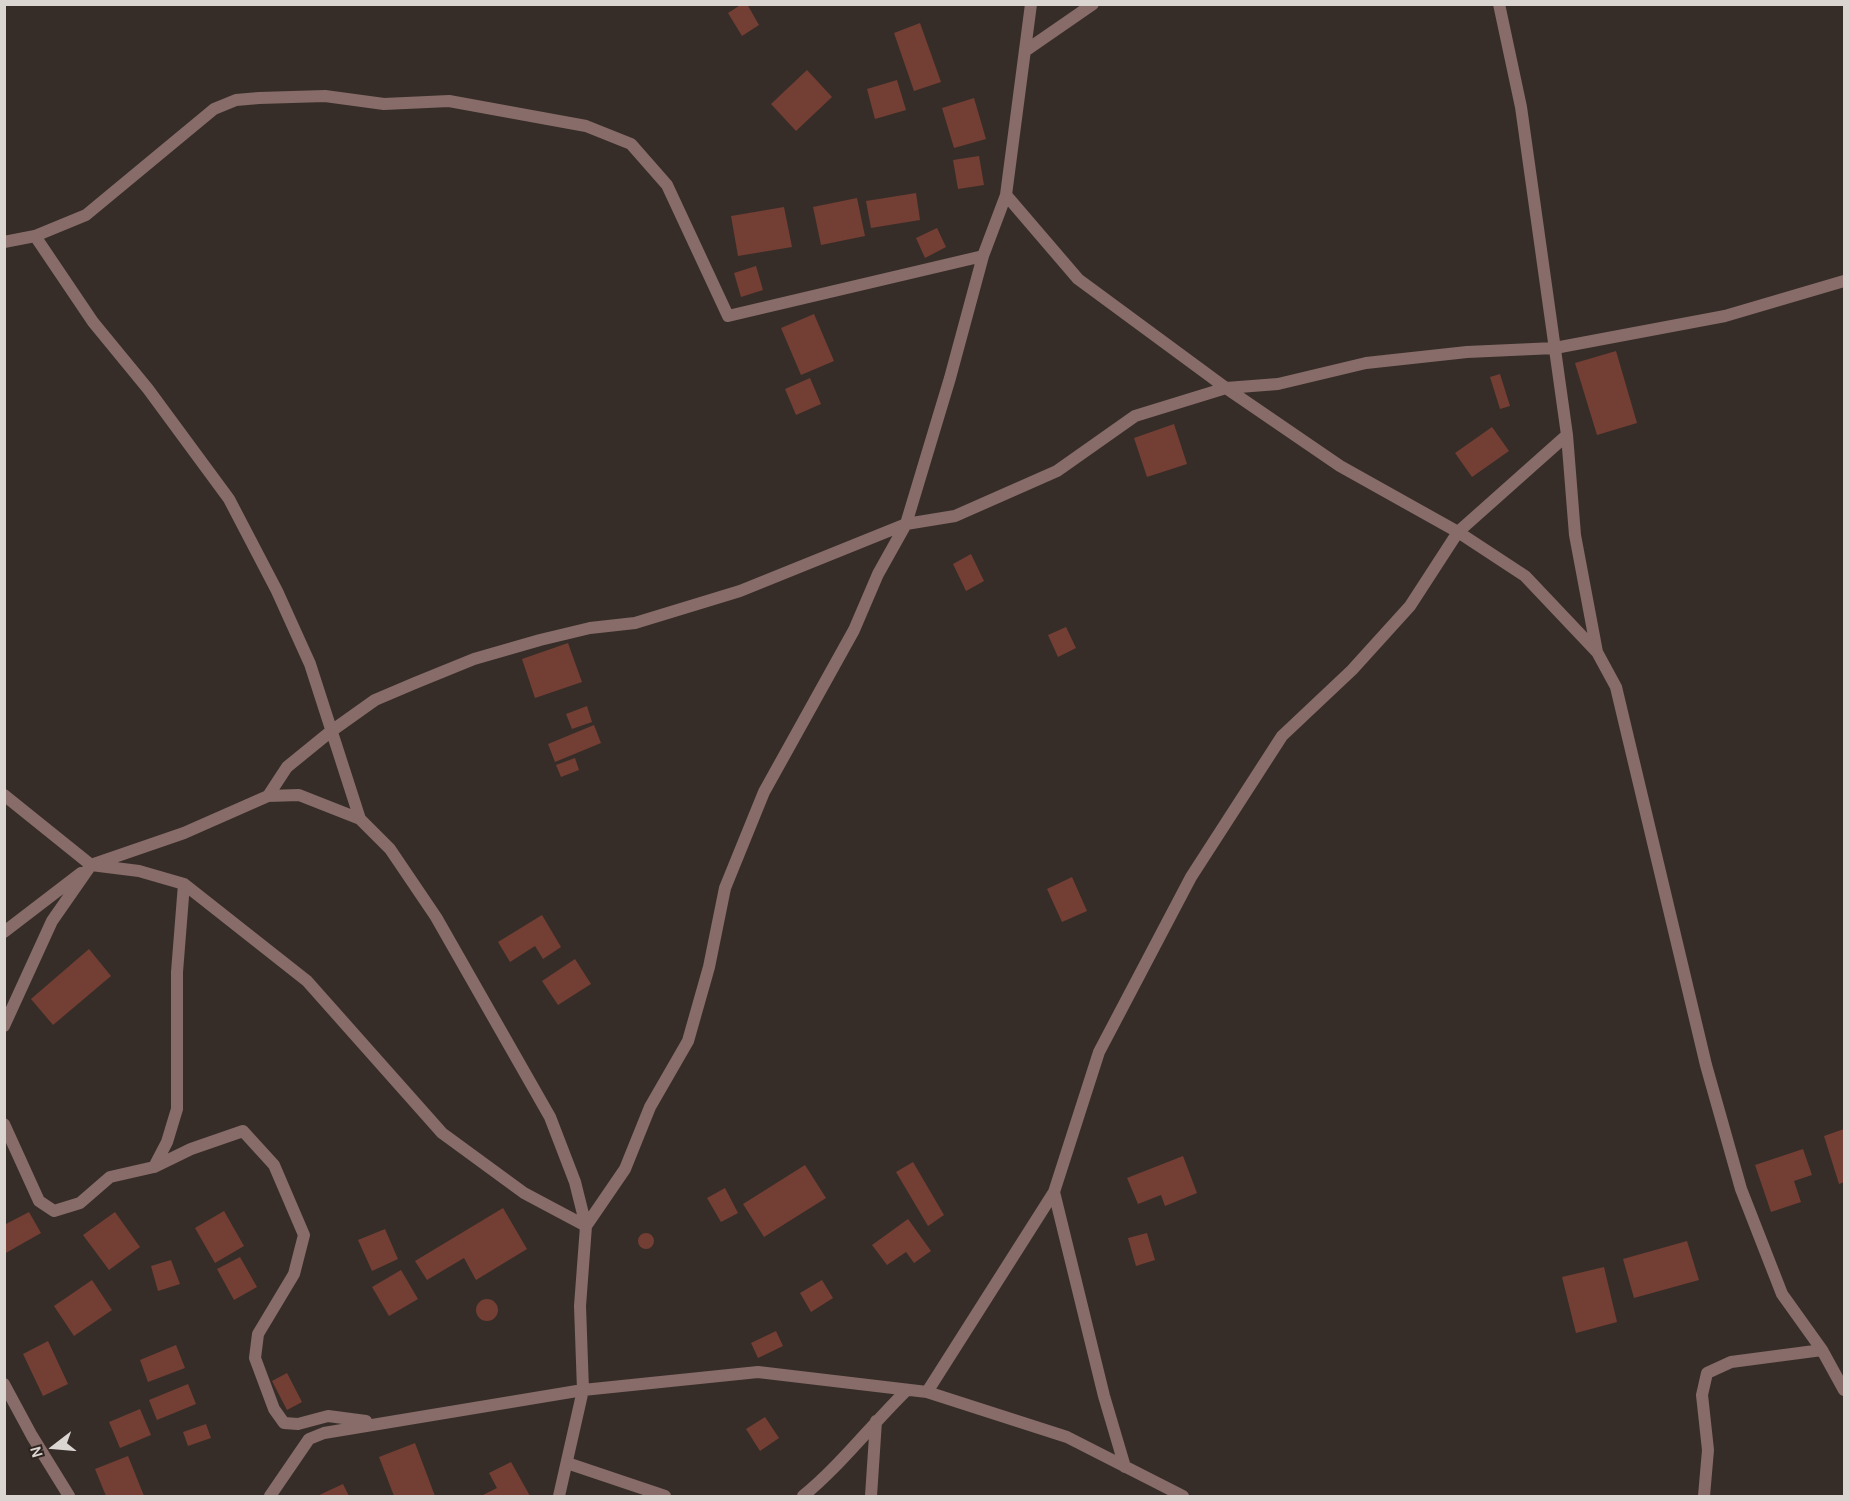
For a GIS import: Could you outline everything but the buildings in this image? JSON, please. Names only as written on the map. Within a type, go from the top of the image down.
[{"type":"street","points":[[586,1226],[624,1169],[650,1107],[688,1041],[709,967],[725,888],[764,792],[854,630],[878,574],[906,524],[950,378],[983,256],[1006,195],[1031,4]]},
{"type":"street","points":[[1026,51],[1093,4]]},
{"type":"street","points":[[1499,4],[1521,107],[1568,435],[1575,535],[1597,652]]},
{"type":"street","points":[[4,242],[35,236],[86,215],[214,109],[236,100],[326,96],[384,104],[449,101],[586,126],[631,144],[667,185],[728,316],[983,256]]},
{"type":"street","points":[[1006,195],[1078,279],[1226,388],[1340,466],[1458,532],[1525,576],[1597,652],[1616,687],[1706,1065],[1741,1189],[1782,1294],[1822,1350],[1845,1390]]},
{"type":"street","points":[[35,236],[93,322],[148,389],[229,499],[310,664],[330,732],[360,819]]},
{"type":"street","points":[[268,796],[287,767],[375,700],[474,659],[590,628],[635,623],[740,591],[906,524],[956,516],[1056,471],[1135,416],[1226,388],[1278,384],[1366,363],[1467,352],[1555,348],[1725,316],[1845,281]]},
{"type":"street","points":[[927,1392],[1054,1192],[1099,1052],[1191,877],[1281,736],[1352,670],[1410,606],[1458,532],[1568,435]]},
{"type":"street","points":[[4,795],[91,865],[139,871],[184,884],[307,981],[442,1133],[524,1193],[586,1226]]},
{"type":"street","points":[[4,932],[91,865],[184,833],[268,796],[299,795],[360,819],[390,849],[436,917],[550,1118],[575,1182],[586,1226],[580,1306],[584,1390],[559,1497]]},
{"type":"street","points":[[4,1026],[52,921],[91,865]]},
{"type":"street","points":[[154,1167],[167,1142],[177,1109],[177,972],[184,884]]},
{"type":"street","points":[[4,1124],[39,1201],[54,1211],[80,1203],[110,1177],[154,1167],[191,1149],[243,1131],[274,1165],[304,1235],[294,1274],[258,1334],[255,1358],[274,1409],[284,1423],[298,1424],[328,1416],[376,1423]]},
{"type":"street","points":[[1054,1192],[1104,1396],[1125,1467]]},
{"type":"street","points":[[1704,1497],[1708,1450],[1702,1395],[1707,1373],[1731,1362],[1822,1350]]},
{"type":"street","points":[[270,1497],[309,1439],[376,1423],[584,1390],[758,1372],[927,1392],[1067,1437],[1183,1497]]},
{"type":"street","points":[[4,1384],[69,1497]]},
{"type":"street","points":[[803,1497],[832,1473],[876,1421],[907,1390]]},
{"type":"street","points":[[871,1497],[876,1421]]},
{"type":"street","points":[[567,1463],[665,1497]]}]
